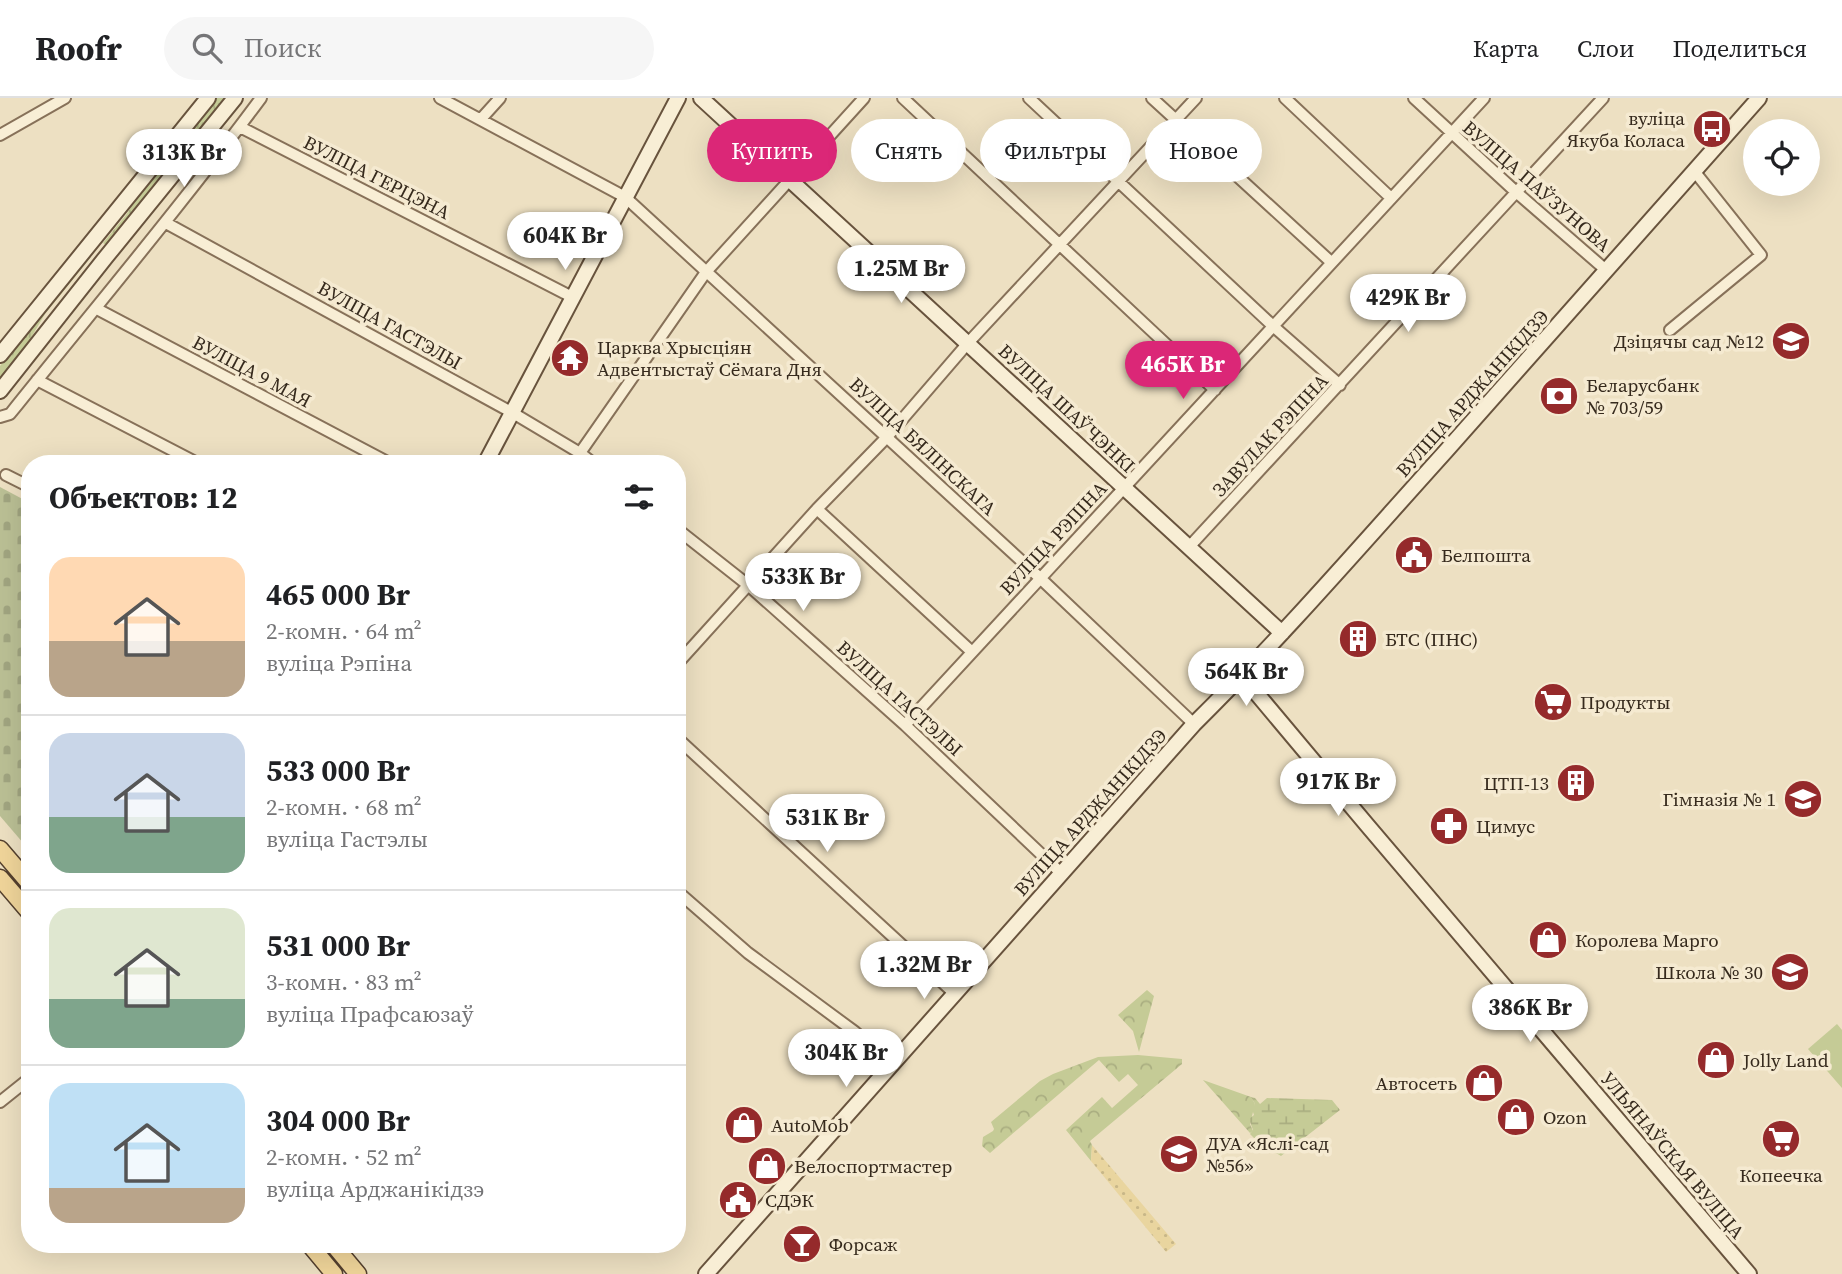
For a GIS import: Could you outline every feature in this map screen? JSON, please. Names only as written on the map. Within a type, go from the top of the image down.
[{"type":"main road","points":[[0,355],[208,98]]},
{"type":"main road","points":[[0,391],[235,98]]},
{"type":"main road","points":[[490,455],[678,98]]},
{"type":"main road","name":"ВУЛІЦА ШАЎЧЭНКІ","points":[[701,98],[724,119]]},
{"type":"main road","name":"ВУЛІЦА АРДЖАНІКІДЗЭ","points":[[706,1274],[1194,724],[1282,633],[1759,98]]},
{"type":"main road","name":"ВУЛІЦА ШАЎЧЭНКІ","points":[[793,182],[1282,633]]},
{"type":"main road","points":[[89,244],[106,257]]},
{"type":"main road","name":"УЛЬЯНАЎСКАЯ ВУЛІЦА","points":[[1242,676],[1749,1274]]},
{"type":"main road","points":[[0,849],[21,874]]},
{"type":"main road","points":[[0,878],[21,902]]},
{"type":"main road","points":[[316,1253],[334,1274]]},
{"type":"main road","points":[[340,1253],[358,1274]]},
{"type":"street","points":[[0,135],[65,98]]},
{"type":"street","points":[[0,417],[10,414],[97,309],[261,98]]},
{"type":"street","name":"ВУЛІЦА БЯЛІНСКАГА","points":[[440,98],[625,197],[1040,578],[1194,724]]},
{"type":"street","points":[[481,119],[500,98]]},
{"type":"street","points":[[837,127],[864,98]]},
{"type":"street","points":[[902,98],[1215,390]]},
{"type":"street","points":[[1029,98],[1051,119]]},
{"type":"street","points":[[1152,98],[1175,119]]},
{"type":"street","points":[[1177,119],[1196,98]]},
{"type":"street","points":[[1285,98],[1391,198]]},
{"type":"street","name":"ВУЛІЦА ПАЎЗУНОВА","points":[[1414,98],[1451,134],[1607,271]]},
{"type":"street","name":"ВУЛІЦА РЭПІНА","points":[[905,724],[1484,98]]},
{"type":"street","name":"ЗАВУЛАК РЭПІНА","points":[[1189,547],[1603,98]]},
{"type":"street","name":"ВУЛІЦА ГЕРЦЭНА","points":[[240,127],[572,297]]},
{"type":"street","points":[[1131,168],[1145,153]]},
{"type":"street","points":[[1671,330],[1761,255],[1695,172]]},
{"type":"street","points":[[580,453],[706,272],[785,182]]},
{"type":"street","points":[[686,654],[1118,182],[1340,385]]},
{"type":"street","points":[[1244,182],[1331,262]]},
{"type":"street","name":"ВУЛІЦА ГАСТЭЛЫ","points":[[166,223],[513,412],[583,455]]},
{"type":"street","name":"ВУЛІЦА 9 МАЯ","points":[[97,309],[374,455]]},
{"type":"street","points":[[37,380],[182,455]]},
{"type":"street","points":[[6,475],[21,482]]},
{"type":"street","points":[[817,509],[972,652]]},
{"type":"street","name":"ВУЛІЦА ГАСТЭЛЫ","points":[[686,536],[748,585],[905,724],[1061,873]]},
{"type":"street","points":[[686,746],[954,993]]},
{"type":"street","points":[[686,899],[748,953],[849,1027],[892,1064]]},
{"type":"street","points":[[0,1102],[21,1085]]},
{"type":"green space","points":[[215,98],[224,98],[106,245],[103,243],[146,184]]},
{"type":"green space","points":[[89,255],[91,257],[45,314],[25,348],[0,379],[0,366]]},
{"type":"green space","points":[[0,487],[21,498],[21,840],[0,816]]},
{"type":"green space","points":[[1147,990],[1154,996],[1139,1052],[1133,1031],[1118,1015]]},
{"type":"green space","points":[[1837,1024],[1842,1030],[1842,1088],[1808,1049]]},
{"type":"green space","points":[[1138,1055],[1182,1059],[1182,1064],[1090,1141],[1091,1161],[1066,1130],[1102,1097],[1112,1108],[1138,1085],[1128,1074],[1119,1082],[1099,1060],[990,1153],[982,1146],[983,1137],[994,1129],[991,1122],[1040,1081],[1098,1057]]},
{"type":"green space","points":[[1203,1080],[1251,1097],[1255,1104],[1250,1124],[1253,1131],[1250,1133]]},
{"type":"green space","points":[[1251,1097],[1260,1104],[1267,1098],[1332,1100],[1340,1110],[1281,1156],[1250,1134],[1253,1130],[1249,1119],[1254,1115],[1252,1109],[1255,1104]]},
{"type":"sand","points":[[1092,1145],[1176,1244],[1166,1252],[1091,1161]]},
{"type":"place","name":"вуліца Якуба Коласа","points":[[1712,129]]},
{"type":"place","name":"Дзіцячы сад №12","points":[[1791,341]]},
{"type":"place","name":"Царква Хрысціян Адвентыстаў Сёмага Дня","points":[[570,358]]},
{"type":"place","name":"Беларусбанк № 703/59","points":[[1559,396]]},
{"type":"place","name":"Белпошта","points":[[1414,555]]},
{"type":"place","name":"БТС (ПНС)","points":[[1358,639]]},
{"type":"place","name":"Продукты","points":[[1553,702]]},
{"type":"place","name":"ЦТП-13","points":[[1576,783]]},
{"type":"place","name":"Гімназія № 1","points":[[1803,799]]},
{"type":"place","name":"Цимус","points":[[1449,826]]},
{"type":"place","name":"Королева Марго","points":[[1548,940]]},
{"type":"place","name":"Школа № 30","points":[[1790,972]]},
{"type":"place","name":"Jolly Land","points":[[1716,1060]]},
{"type":"place","name":"Автосеть","points":[[1484,1083]]},
{"type":"place","name":"Ozon","points":[[1516,1117]]},
{"type":"place","name":"AutoMob","points":[[744,1125]]},
{"type":"place","name":"Копеечка","points":[[1781,1139]]},
{"type":"place","name":"ДУА «Яслі-сад №56»","points":[[1179,1154]]},
{"type":"place","name":"Велоспортмастер","points":[[767,1166]]},
{"type":"place","name":"СДЭК","points":[[738,1200]]},
{"type":"place","name":"Форсаж","points":[[802,1244]]}]
